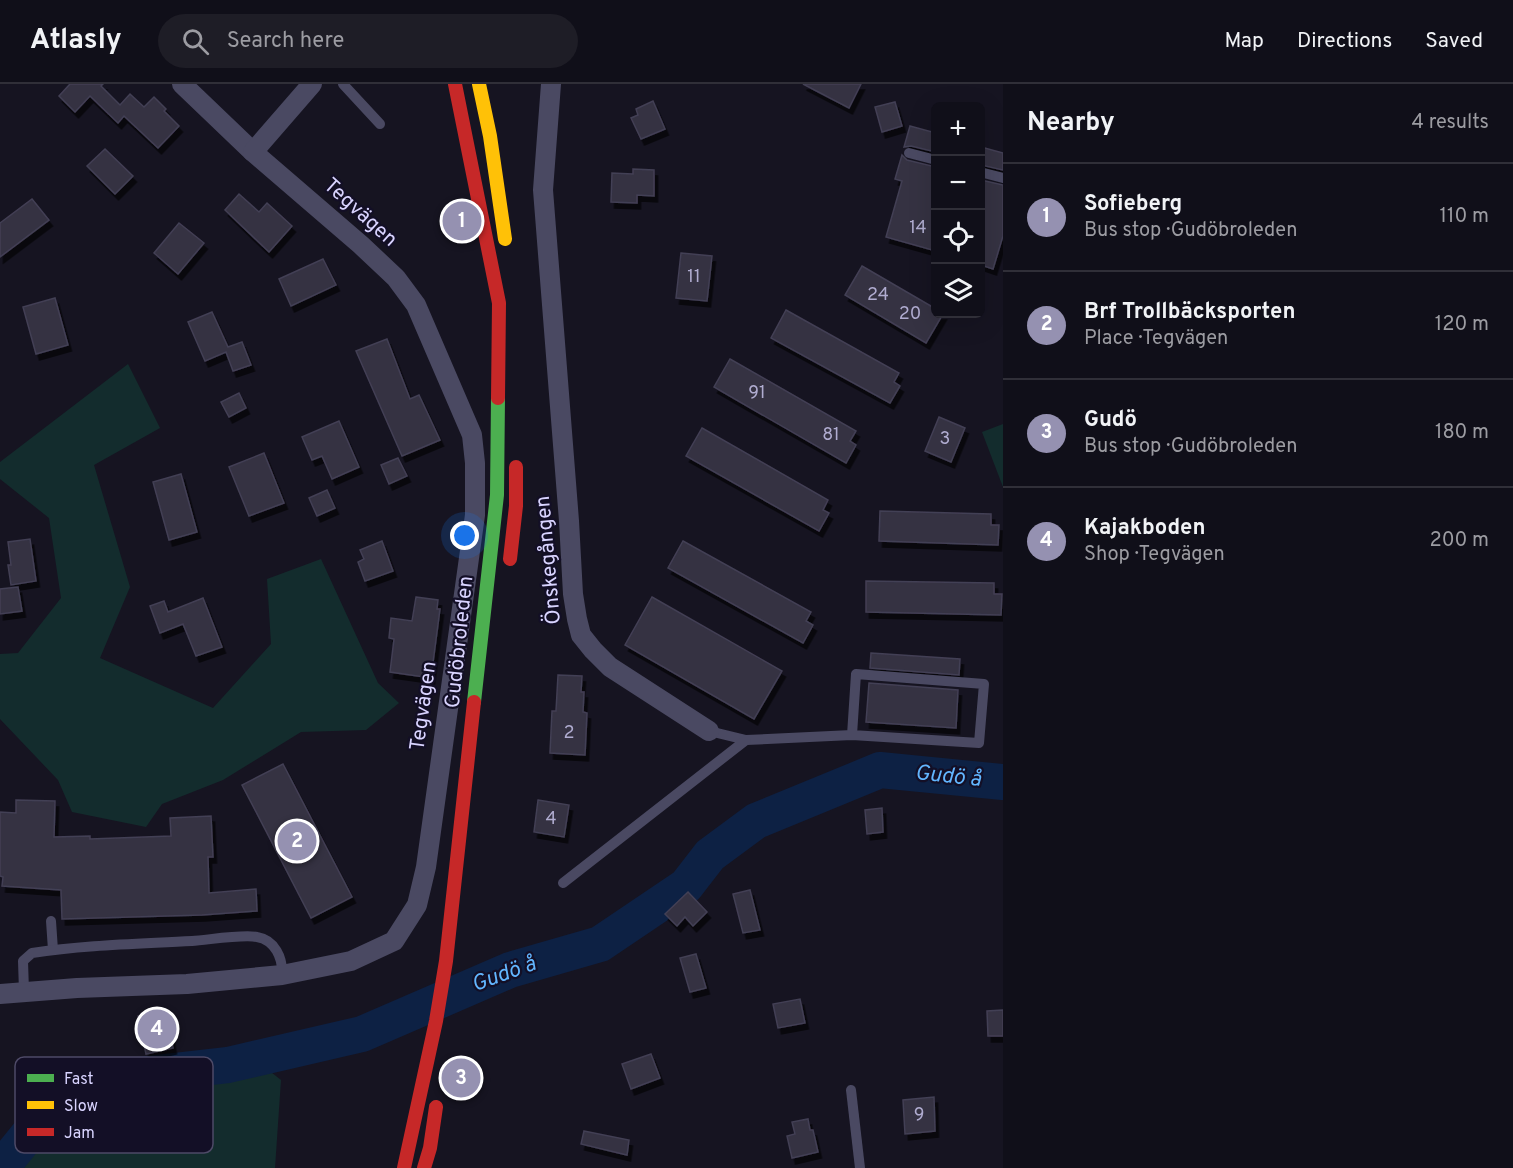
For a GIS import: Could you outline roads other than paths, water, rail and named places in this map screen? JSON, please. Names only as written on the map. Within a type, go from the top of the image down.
[{"type":"main road","name":"Gudöbroleden","points":[[445,1021],[446,961],[497,495],[500,303],[455,84]]},
{"type":"main road","points":[[479,84],[490,136],[507,254]]},
{"type":"main road","name":"Gudöbroleden","points":[[508,576],[516,506],[516,459]]},
{"type":"main road","name":"Gudöbroleden","points":[[404,1168],[461,957]]},
{"type":"main road","points":[[424,1168],[430,1148],[438,1093]]},
{"type":"street","name":"Tegvägen","points":[[0,994],[24,991],[78,995],[282,975],[351,961],[394,940],[417,905],[426,867],[475,515],[475,463],[472,435],[416,305],[396,278],[254,152],[182,84]]},
{"type":"street","points":[[254,152],[312,84]]},
{"type":"street","name":"Önskegången","points":[[551,84],[543,190],[573,594],[579,627],[581,635],[610,667],[710,731]]},
{"type":"lane","points":[[343,84],[380,124]]},
{"type":"lane","points":[[909,153],[931,159]]},
{"type":"lane","points":[[985,173],[1003,178]]},
{"type":"lane","name":"Önskegången","points":[[710,731],[746,740],[852,735],[979,742],[984,684],[856,674],[852,735]]},
{"type":"lane","points":[[563,883],[746,740]]},
{"type":"lane","points":[[51,921],[53,950]]},
{"type":"lane","points":[[24,991],[23,961],[32,953],[256,937],[268,941],[277,951],[282,962],[282,975]]},
{"type":"lane","points":[[851,1090],[860,1168]]},
{"type":"waterway","name":"Gudö å","points":[[213,1067],[362,1034],[510,970],[600,944],[686,886],[710,855],[756,821],[880,770],[1003,782]]},
{"type":"waterway","name":"Gudö å","points":[[1,1168],[15,1151]]},
{"type":"place","name":"Sofieberg","points":[[462,221]]},
{"type":"place","name":"Brf Trollbäcksporten","points":[[297,841]]},
{"type":"place","name":"Kajakboden","points":[[157,1029]]},
{"type":"place","name":"Gudö","points":[[461,1078]]}]
